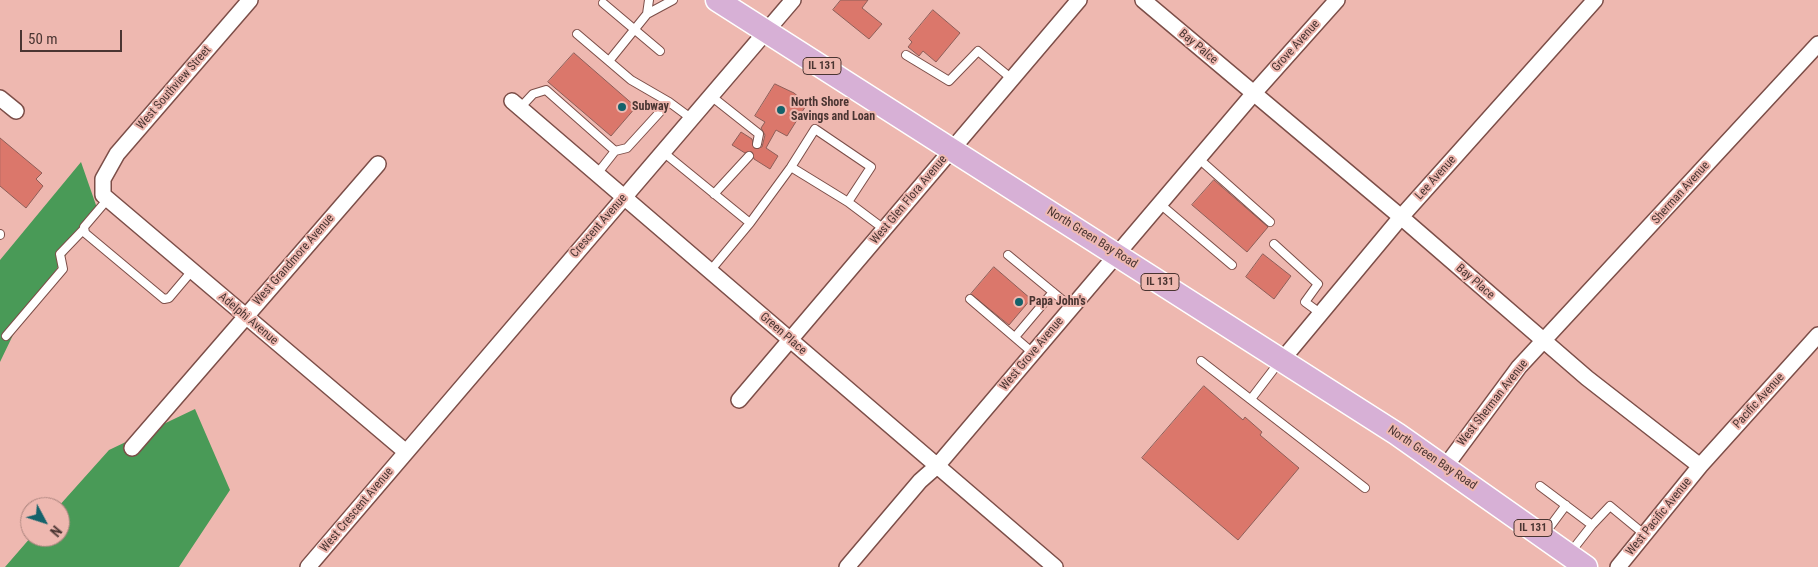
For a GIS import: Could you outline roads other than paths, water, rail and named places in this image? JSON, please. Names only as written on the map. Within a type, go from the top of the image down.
[{"type":"main road","name":"North Green Bay Road","points":[[718,0],[1282,360],[1445,467],[1577,561]]},
{"type":"street","name":"West Southview Street","points":[[107,200],[103,196],[103,180],[117,154],[250,0]]},
{"type":"street","name":"Crescent Avenue","points":[[406,452],[793,0]]},
{"type":"street","name":"West Glen Flora Avenue","points":[[739,400],[1079,0]]},
{"type":"street","name":"Bay Palce","points":[[1143,0],[1254,93]]},
{"type":"street","name":"Grove Avenue","points":[[1254,93],[1337,0]]},
{"type":"street","name":"Lee Avenue","points":[[1282,360],[1401,217],[1595,0]]},
{"type":"street","name":"Sherman Avenue","points":[[1544,342],[1818,44]]},
{"type":"street","name":"West Grove Avenue","points":[[847,567],[920,481],[937,466],[1254,93]]},
{"type":"street","name":"Bay Place","points":[[1254,93],[1401,217],[1544,342],[1700,466]]},
{"type":"street","points":[[0,98],[16,111]]},
{"type":"street","name":"Green Place","points":[[516,104],[1055,567]]},
{"type":"street","name":"West Grandmore Avenue","points":[[132,448],[378,164]]},
{"type":"street","name":"Adelphi Avenue","points":[[107,200],[406,452]]},
{"type":"street","name":"Pacific Avenue","points":[[1700,466],[1818,335]]},
{"type":"street","name":"West Sherman Avenue","points":[[1445,467],[1519,367],[1544,342]]},
{"type":"street","name":"West Crescent Avenue","points":[[308,567],[406,452]]},
{"type":"street","name":"West Pacific Avenue","points":[[1618,567],[1700,466]]},
{"type":"lane","points":[[647,14],[650,0]]},
{"type":"lane","points":[[609,61],[647,14],[673,0]]},
{"type":"lane","points":[[603,3],[660,51]]},
{"type":"lane","points":[[577,34],[631,80],[669,102],[692,119]]},
{"type":"lane","points":[[906,54],[949,81],[978,51],[1012,79]]},
{"type":"lane","points":[[516,104],[533,94],[546,90],[615,151]]},
{"type":"lane","points":[[711,96],[759,134],[757,144]]},
{"type":"lane","points":[[596,174],[615,151],[627,148],[669,102]]},
{"type":"lane","points":[[710,272],[750,223],[791,167],[815,129],[872,167],[848,202]]},
{"type":"lane","points":[[663,152],[750,223]]},
{"type":"lane","points":[[714,194],[749,156]]},
{"type":"lane","points":[[1199,159],[1270,222]]},
{"type":"lane","points":[[791,167],[848,202],[884,229]]},
{"type":"lane","points":[[6,336],[63,268],[60,254],[83,230],[107,200]]},
{"type":"lane","points":[[1160,204],[1232,265]]},
{"type":"lane","points":[[83,230],[164,299],[169,298],[191,272]]},
{"type":"lane","points":[[1274,244],[1318,284],[1304,302],[1320,313]]},
{"type":"lane","points":[[1008,255],[1071,307]]},
{"type":"lane","points":[[1015,337],[1053,292]]},
{"type":"lane","points":[[970,299],[1033,352]]},
{"type":"lane","points":[[1251,399],[1282,360]]},
{"type":"lane","points":[[1201,361],[1365,488]]},
{"type":"lane","points":[[1540,486],[1592,525]]},
{"type":"lane","points":[[1543,536],[1566,506]]},
{"type":"lane","points":[[1577,561],[1592,525],[1610,506],[1644,534]]},
{"type":"place","name":"Subway","points":[[622,107]]},
{"type":"place","name":"North Shore Savings and Loan","points":[[781,110]]},
{"type":"place","name":"Papa John's","points":[[1019,302]]}]
